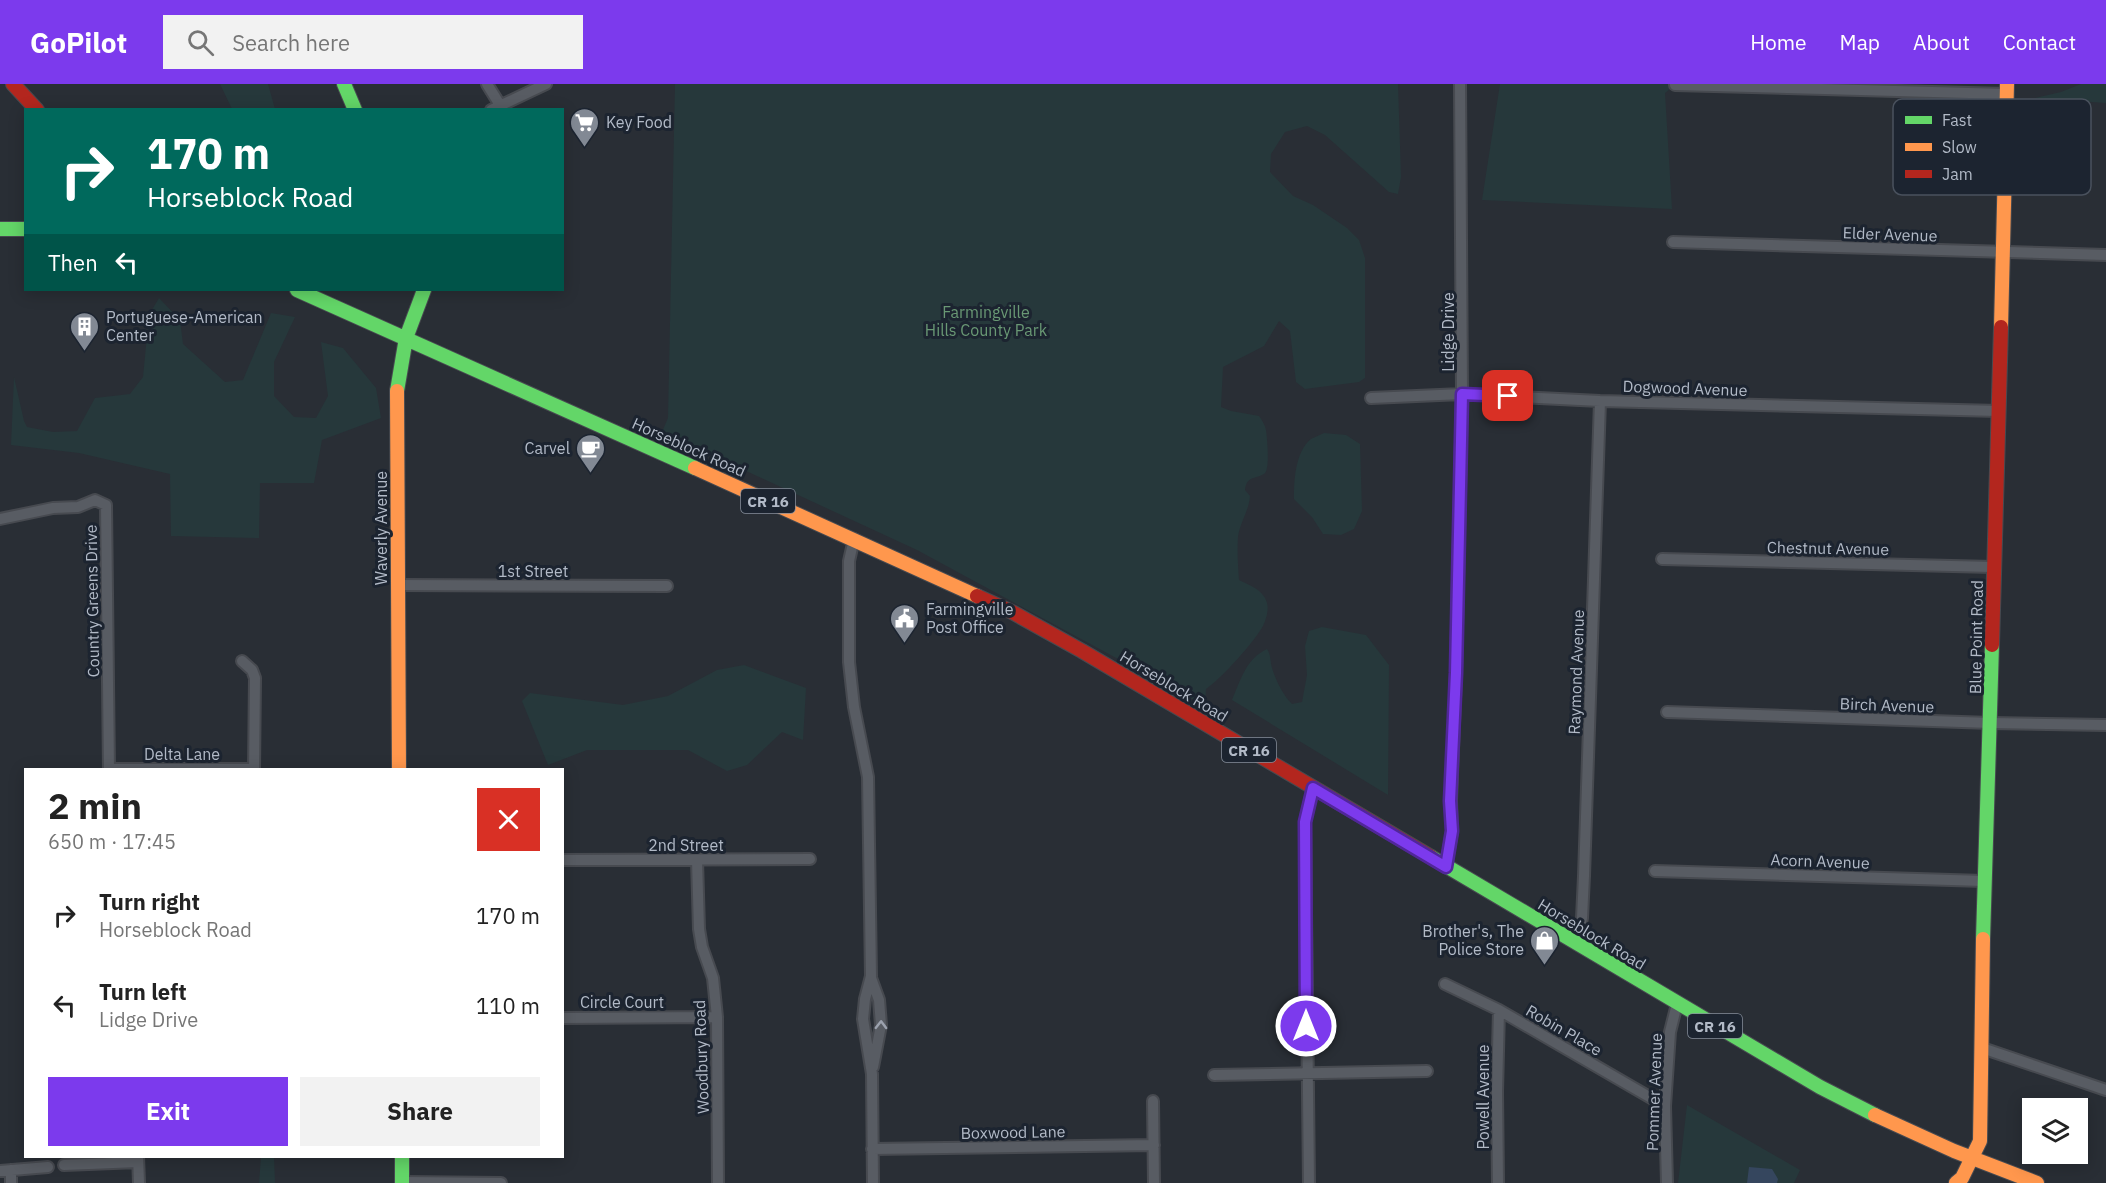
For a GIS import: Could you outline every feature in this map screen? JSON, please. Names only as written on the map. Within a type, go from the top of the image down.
[{"type":"main road","points":[[14,84],[35,108]]},
{"type":"main road","points":[[344,84],[354,108]]},
{"type":"main road","name":"Blue Point Road","points":[[1956,1183],[1962,1178],[1980,1141],[1984,881],[1991,723],[1993,567],[2005,195]]},
{"type":"main road","points":[[0,229],[24,229]]},
{"type":"main road","name":"Horseblock Road","points":[[299,291],[855,539],[947,581],[1047,631],[1677,1004],[1854,1106],[1972,1159],[2037,1183]]},
{"type":"main road","name":"Waverly Avenue","points":[[399,768],[396,397],[406,338],[424,291]]},
{"type":"main road","points":[[402,1158],[402,1183]]},
{"type":"street","points":[[487,84],[495,107],[546,84]]},
{"type":"street","name":"Lidge Drive","points":[[1446,867],[1452,831],[1450,801],[1456,673],[1462,394],[1460,84]]},
{"type":"street","points":[[1676,85],[2006,89]]},
{"type":"street","name":"Elder Avenue","points":[[1673,242],[2106,255]]},
{"type":"street","name":"Dogwood Avenue","points":[[1371,398],[1462,394],[1600,401],[1999,411]]},
{"type":"street","name":"Raymond Avenue","points":[[1576,943],[1582,918],[1584,876],[1600,401]]},
{"type":"street","name":"Country Greens Drive","points":[[0,519],[53,508],[78,507],[95,500],[106,505],[109,768]]},
{"type":"street","points":[[855,539],[849,561],[849,662],[854,707],[868,777],[871,976],[863,1019],[872,1074],[873,1183]]},
{"type":"street","name":"Chestnut Avenue","points":[[1662,559],[1993,567]]},
{"type":"street","name":"1st Street","points":[[398,585],[667,586]]},
{"type":"street","points":[[242,661],[252,670],[255,678],[254,768]]},
{"type":"street","name":"Birch Avenue","points":[[1667,712],[2106,725]]},
{"type":"street","points":[[1309,1183],[1305,822],[1313,788]]},
{"type":"street","name":"2nd Street","points":[[564,860],[810,859]]},
{"type":"street","name":"Woodbury Road","points":[[698,860],[699,929],[702,947],[713,978],[717,1017],[718,1183]]},
{"type":"street","name":"Acorn Avenue","points":[[1655,871],[1984,881]]},
{"type":"street","points":[[871,976],[879,1000],[881,1025],[872,1074]]},
{"type":"street","name":"Robin Place","points":[[1445,984],[1499,1010],[1665,1106]]},
{"type":"street","name":"Pommer Avenue","points":[[1667,1183],[1665,1106],[1670,1032],[1677,1004]]},
{"type":"street","name":"Powell Avenue","points":[[1498,1183],[1499,1010]]},
{"type":"street","name":"Circle Court","points":[[564,1018],[717,1017]]},
{"type":"street","points":[[1982,1048],[2106,1090]]},
{"type":"street","points":[[1214,1075],[1427,1071]]},
{"type":"street","points":[[1153,1101],[1154,1183]]},
{"type":"street","name":"Boxwood Lane","points":[[872,1149],[1154,1145]]},
{"type":"street","points":[[64,1165],[138,1159],[139,1183]]},
{"type":"street","points":[[11,1183],[5,1170],[48,1167]]},
{"type":"street","points":[[402,1183],[473,1181],[501,1183]]},
{"type":"green space","points":[[220,84],[268,84],[275,108],[232,108]]},
{"type":"green space","name":"Farmingville Hills County Park","points":[[675,84],[1398,84],[1401,177],[1398,194],[1389,192],[1325,135],[1307,126],[1285,132],[1271,154],[1270,172],[1293,196],[1313,205],[1347,228],[1359,240],[1365,258],[1365,378],[1359,382],[1305,389],[1296,382],[1290,331],[1279,321],[1264,346],[1223,367],[1221,407],[1259,416],[1266,430],[1267,470],[1262,475],[1250,479],[1246,485],[1245,490],[1250,496],[1239,532],[1238,553],[1239,580],[1263,595],[1268,609],[1263,626],[1253,641],[1229,669],[1206,689],[1205,706],[917,550],[662,432],[668,418]]},
{"type":"green space","points":[[1500,84],[1676,84],[1665,93],[1672,209],[1482,200]]},
{"type":"green space","points":[[2081,84],[2106,84],[2106,103],[2091,102],[2091,99],[2035,98],[2061,92]]},
{"type":"green space","points":[[159,298],[180,320],[183,344],[225,382],[243,380],[271,313],[295,317],[274,362],[274,396],[294,417],[316,418],[328,396],[321,342],[343,348],[376,388],[381,418],[322,440],[314,483],[260,483],[259,538],[171,536],[170,474],[79,453],[11,445],[14,377],[27,427],[53,432],[77,431],[95,398],[130,394],[143,377],[149,315]]},
{"type":"green space","points":[[1324,433],[1346,435],[1360,444],[1362,511],[1354,529],[1341,535],[1323,534],[1312,517],[1294,499],[1295,476],[1302,451],[1311,439]]},
{"type":"green space","points":[[1322,627],[1366,635],[1389,665],[1388,795],[1232,700],[1249,664],[1267,649],[1271,665],[1283,692],[1292,704],[1302,702],[1307,675],[1305,646],[1309,631]]},
{"type":"green space","points":[[744,665],[806,688],[803,740],[782,732],[747,765],[727,771],[688,750],[587,750],[548,765],[522,701],[530,693],[623,705],[668,696],[717,670]]},
{"type":"green space","points":[[1687,1105],[1800,1170],[1794,1183],[1678,1183]]},
{"type":"green space","points":[[261,1158],[274,1158],[275,1183],[259,1183]]},
{"type":"water","points":[[1749,1167],[1772,1169],[1778,1179],[1777,1183],[1747,1183]]},
{"type":"traffic: fast","points":[[344,84],[354,108]]},
{"type":"traffic: fast","points":[[0,229],[24,229]]},
{"type":"traffic: fast","points":[[299,291],[695,468]]},
{"type":"traffic: fast","points":[[397,391],[406,338],[424,291]]},
{"type":"traffic: fast","points":[[1983,939],[1992,645]]},
{"type":"traffic: fast","points":[[1431,857],[1820,1087],[1875,1115]]},
{"type":"traffic: fast","points":[[402,1158],[402,1183]]},
{"type":"traffic: slow","points":[[2007,84],[2007,99]]},
{"type":"traffic: slow","points":[[2001,327],[2004,195]]},
{"type":"traffic: slow","points":[[397,391],[399,768]]},
{"type":"traffic: slow","points":[[695,468],[977,596]]},
{"type":"traffic: slow","points":[[1956,1183],[1962,1178],[1980,1141],[1983,939]]},
{"type":"traffic: slow","points":[[1875,1115],[1954,1151],[2037,1183]]},
{"type":"traffic: jam","points":[[13,84],[35,108]]},
{"type":"traffic: jam","points":[[1992,645],[2001,327]]},
{"type":"traffic: jam","points":[[977,596],[1012,612],[1082,651],[1431,857]]},
{"type":"place","name":"Key Food","points":[[585,148]]},
{"type":"place","name":"Portuguese-American Center","points":[[85,352]]},
{"type":"place","name":"Carvel","points":[[591,474]]},
{"type":"place","name":"Farmingville Post Office","points":[[905,644]]},
{"type":"place","name":"Brother's, The Police Store","points":[[1545,966]]},
{"type":"route","points":[[1306,1026],[1305,822],[1313,788],[1446,867],[1452,831],[1450,801],[1456,673],[1462,394],[1508,396]]}]
